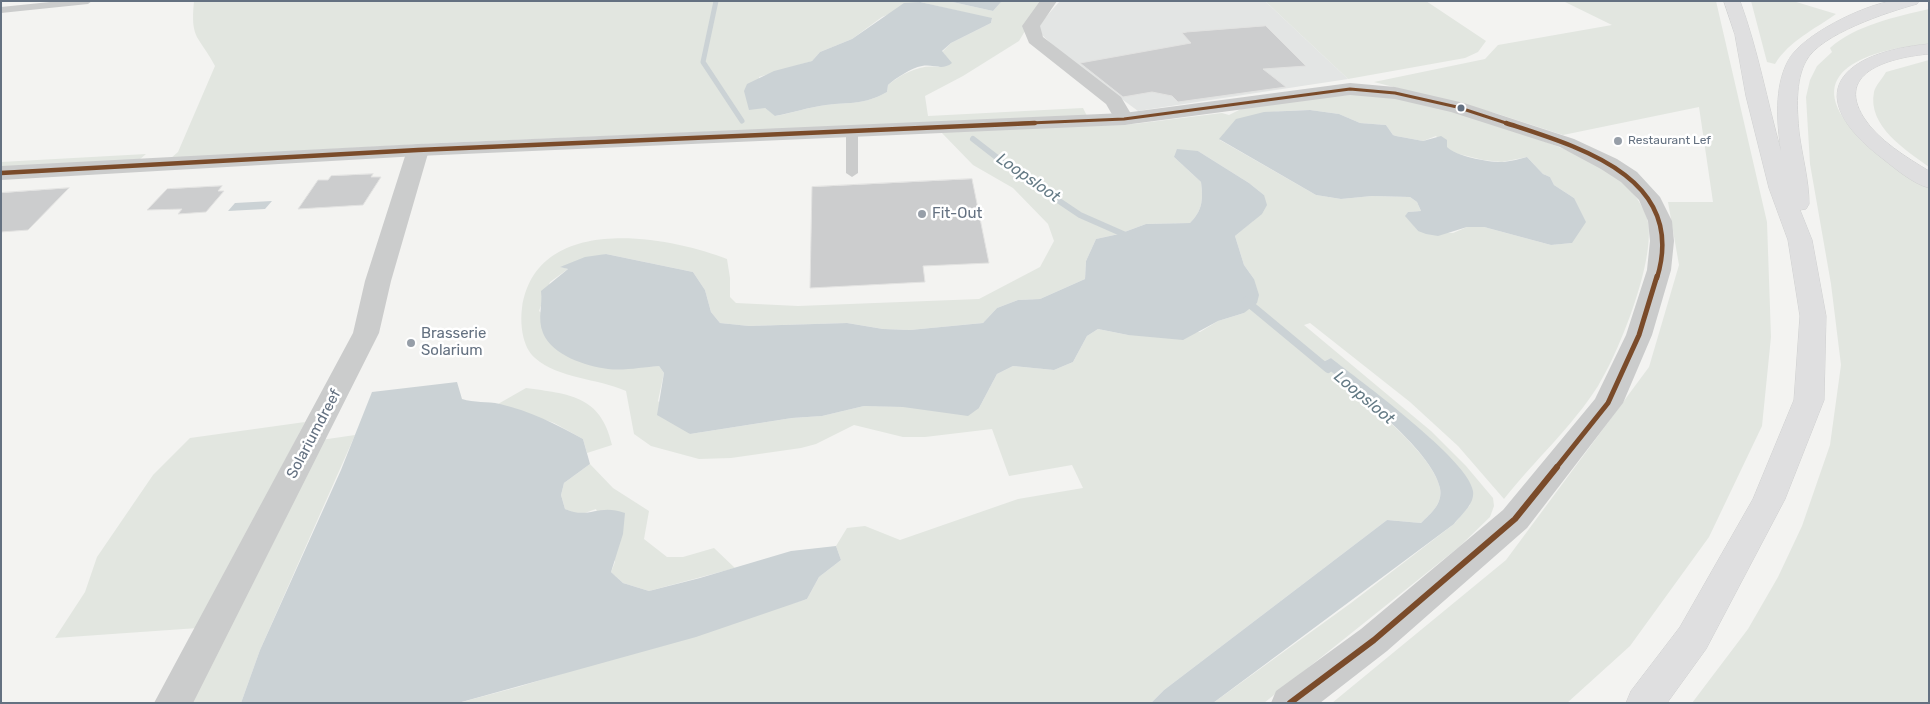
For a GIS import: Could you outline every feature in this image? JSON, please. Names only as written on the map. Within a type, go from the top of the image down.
[{"type":"highway","points":[[1732,1],[1744,35],[1756,96],[1780,188],[1798,230]]},
{"type":"highway","points":[[1645,703],[1692,638],[1768,500],[1809,400],[1812,316],[1798,230],[1799,191],[1789,138],[1789,94],[1792,74],[1798,58],[1817,41],[1839,28],[1911,1]]},
{"type":"highway","points":[[1929,49],[1886,57],[1859,70],[1845,89],[1845,99],[1854,118],[1869,137],[1896,160],[1929,181]]},
{"type":"street","points":[[1049,1],[1031,26],[1035,39],[1114,101],[1124,119]]},
{"type":"street","points":[[1,173],[418,150],[1124,119],[1343,90],[1376,90],[1414,96],[1511,124],[1566,143],[1610,164],[1629,177],[1650,198],[1660,221],[1662,241],[1659,270],[1639,335],[1608,403],[1515,518],[1374,640],[1290,703]]},
{"type":"street","name":"Solariumdreef","points":[[173,703],[366,334],[378,281],[418,150]]},
{"type":"lane","points":[[1,10],[88,1]]},
{"type":"lane","points":[[852,131],[852,173]]},
{"type":"shaded area","points":[[194,1],[948,1],[993,11],[1002,1],[1043,1],[1019,41],[963,76],[925,96],[928,116],[1083,108],[1087,116],[440,143],[171,158],[178,152],[215,66],[197,37],[193,24]],"holes":[[[920,2],[992,19],[991,23],[951,43],[942,52],[945,55],[939,67],[918,68],[906,73],[888,85],[887,92],[879,96],[864,101],[820,106],[776,116],[765,108],[759,77],[812,61],[820,52],[852,39],[882,17]]]},
{"type":"shaded area","points":[[1060,1],[1265,1],[1348,79],[1138,111],[1065,57],[1040,33],[1038,28]]},
{"type":"shaded area","points":[[1265,1],[1426,1],[1486,41],[1478,52],[1465,58],[1348,79]]},
{"type":"shaded area","points":[[1563,1],[1716,1],[1767,222],[1771,337],[1762,426],[1709,537],[1630,646],[1567,703],[1332,703],[1506,560],[1649,367],[1679,265],[1668,202],[1713,202],[1699,107],[1563,135],[1495,113],[1374,82],[1485,59],[1498,45],[1612,25]]},
{"type":"shaded area","points":[[1751,1],[1793,1],[1836,14],[1795,42],[1775,64],[1767,62]]},
{"type":"shaded area","points":[[1929,9],[1929,44],[1889,50],[1869,56],[1852,65],[1840,76],[1834,90],[1838,108],[1860,138],[1929,187],[1929,703],[1692,703],[1748,629],[1778,577],[1802,526],[1830,445],[1841,365],[1831,284],[1810,164],[1806,97],[1810,80],[1817,66],[1832,52],[1830,48],[1840,40],[1876,23]]},
{"type":"shaded area","points":[[1929,60],[1929,167],[1890,136],[1876,116],[1873,104],[1874,92],[1886,72]]},
{"type":"shaded area","points":[[1370,94],[1423,101],[1561,148],[1605,169],[1623,183],[1638,199],[1647,218],[1649,234],[1647,255],[1635,304],[1607,371],[1577,416],[1504,499],[1458,446],[1410,402],[1310,323],[1304,325],[1431,431],[1466,466],[1493,498],[1494,506],[1490,517],[1459,547],[1264,703],[1213,703],[1351,603],[1454,524],[1470,505],[1432,440],[1331,358],[1321,363],[1389,421],[1422,456],[1434,473],[1440,488],[1438,503],[1421,523],[1387,520],[1164,690],[1151,703],[458,703],[518,687],[807,599],[819,577],[841,560],[836,546],[847,528],[865,526],[900,540],[1018,499],[1083,488],[1072,465],[1009,476],[992,429],[925,437],[903,437],[854,425],[816,444],[801,448],[731,458],[699,459],[651,446],[634,434],[626,391],[555,370],[535,358],[527,348],[521,321],[522,308],[532,278],[551,257],[577,244],[606,239],[639,239],[671,243],[701,250],[727,259],[730,297],[736,303],[798,306],[979,299],[1040,267],[1054,241],[1048,224],[1013,188],[973,165],[940,131],[1134,124],[1222,113],[1229,115],[1243,108],[1307,97]],"holes":[[[1310,110],[1339,114],[1360,123],[1386,125],[1393,135],[1396,136],[1423,141],[1436,136],[1451,152],[1483,160],[1502,162],[1527,157],[1543,174],[1550,177],[1554,185],[1574,198],[1572,243],[1551,245],[1484,227],[1467,227],[1453,233],[1418,231],[1406,216],[1408,212],[1421,211],[1417,202],[1410,197],[1372,196],[1341,199],[1316,195],[1220,140],[1229,130],[1249,117],[1272,112]],[[1198,151],[1249,183],[1264,195],[1253,221],[1235,236],[1244,265],[1254,279],[1244,313],[1218,321],[1200,332],[1128,335],[1098,329],[1087,336],[1073,362],[1054,370],[1013,366],[997,374],[979,408],[864,406],[822,416],[792,418],[690,434],[658,401],[664,373],[659,366],[609,369],[539,311],[550,282],[568,269],[561,267],[606,254],[693,272],[705,290],[711,312],[720,323],[749,326],[847,323],[883,329],[910,330],[983,323],[997,308],[1018,300],[1040,299],[1085,279],[1086,261],[1096,239],[1119,234],[1146,224],[1190,223],[1200,209],[1201,182],[1174,157]]]},
{"type":"shaded area","points":[[146,154],[139,160],[1,168],[1,162]]},
{"type":"shaded area","points":[[526,388],[556,392],[581,400],[600,416],[607,428],[612,445],[587,453],[583,439],[554,423],[498,404]]},
{"type":"shaded area","points":[[305,422],[198,628],[55,638],[85,592],[97,557],[153,475],[190,438]]},
{"type":"shaded area","points":[[355,435],[260,650],[241,703],[186,703],[321,440]]},
{"type":"shaded area","points":[[590,464],[613,488],[649,511],[644,539],[667,557],[683,557],[714,548],[735,568],[649,591],[623,583],[611,572],[615,562],[596,509],[579,515],[565,509],[561,495],[564,483]]},
{"type":"water","points":[[948,1],[1002,1],[993,11]]},
{"type":"water","points":[[920,2],[992,18],[991,23],[951,43],[942,51],[952,63],[945,67],[922,66],[913,69],[899,76],[888,85],[887,92],[871,99],[820,106],[775,116],[765,108],[749,110],[744,91],[747,84],[774,71],[812,61],[820,52],[852,39],[904,3]]},
{"type":"water","points":[[1310,110],[1339,114],[1360,123],[1386,125],[1393,135],[1396,136],[1423,141],[1441,136],[1447,140],[1447,147],[1451,150],[1474,158],[1504,162],[1527,157],[1543,174],[1550,177],[1554,185],[1574,198],[1586,222],[1572,243],[1551,245],[1484,227],[1467,227],[1438,236],[1426,234],[1418,231],[1405,216],[1408,212],[1421,211],[1417,202],[1410,197],[1372,196],[1341,199],[1316,195],[1219,139],[1236,119],[1264,112]]},
{"type":"water","points":[[1177,149],[1198,151],[1249,183],[1264,195],[1267,205],[1262,214],[1235,236],[1244,265],[1254,279],[1259,295],[1257,303],[1244,313],[1218,321],[1183,340],[1128,335],[1098,329],[1087,336],[1073,362],[1054,370],[1013,366],[997,374],[979,408],[968,416],[903,407],[864,406],[822,416],[792,418],[690,434],[657,415],[664,373],[659,366],[614,369],[589,365],[561,353],[547,341],[541,327],[541,291],[568,269],[560,267],[585,257],[606,254],[693,272],[705,290],[711,312],[720,323],[749,326],[847,323],[883,329],[910,330],[983,323],[997,308],[1018,300],[1040,299],[1085,279],[1086,261],[1096,239],[1119,234],[1146,224],[1190,223],[1200,209],[1201,182],[1174,157]]},
{"type":"water","points":[[272,201],[265,209],[228,211],[235,203]]},
{"type":"water","points":[[1331,358],[1411,421],[1453,460],[1467,477],[1473,491],[1470,505],[1454,524],[1213,703],[1151,703],[1164,690],[1387,520],[1421,523],[1438,503],[1440,488],[1434,472],[1407,438],[1321,363]]},
{"type":"water","points":[[457,382],[462,399],[500,404],[522,410],[553,423],[583,439],[590,464],[564,483],[561,495],[565,509],[573,512],[616,510],[625,513],[623,534],[611,572],[623,583],[649,591],[791,551],[836,546],[841,560],[819,577],[807,599],[696,637],[458,703],[241,703],[260,650],[341,470],[372,392]]},
{"type":"building","points":[[1266,26],[1306,66],[1263,69],[1286,87],[1178,102],[1172,96],[1152,92],[1123,97],[1080,63],[1191,43],[1182,33],[1187,32]]},
{"type":"building","points":[[373,174],[371,177],[381,177],[363,205],[298,209],[318,180],[328,180],[331,176]]},
{"type":"building","points":[[972,179],[989,263],[923,266],[925,282],[810,288],[812,187]]},
{"type":"building","points":[[222,186],[218,191],[224,191],[206,212],[178,214],[182,209],[147,210],[167,189]]},
{"type":"building","points":[[69,188],[28,230],[1,232],[1,193]]},
{"type":"waterway","name":"Loopsloot","points":[[716,1],[703,62],[742,121]]},
{"type":"waterway","name":"Loopsloot","points":[[973,139],[1013,170],[1080,215],[1130,237]]},
{"type":"waterway","name":"Loopsloot","points":[[1246,301],[1328,369]]},
{"type":"transit line","points":[[1,173],[418,150],[1124,119],[1350,89],[1395,93],[1457,107],[1567,143],[1609,164],[1629,177],[1649,197],[1660,221],[1662,241],[1659,270],[1639,335],[1608,403],[1515,519],[1374,640],[1290,703]]},
{"type":"place","name":"Restaurant Lef","points":[[1618,141]]},
{"type":"place","name":"Fit-Out","points":[[922,214]]},
{"type":"place","name":"Brasserie Solarium","points":[[411,343]]}]
